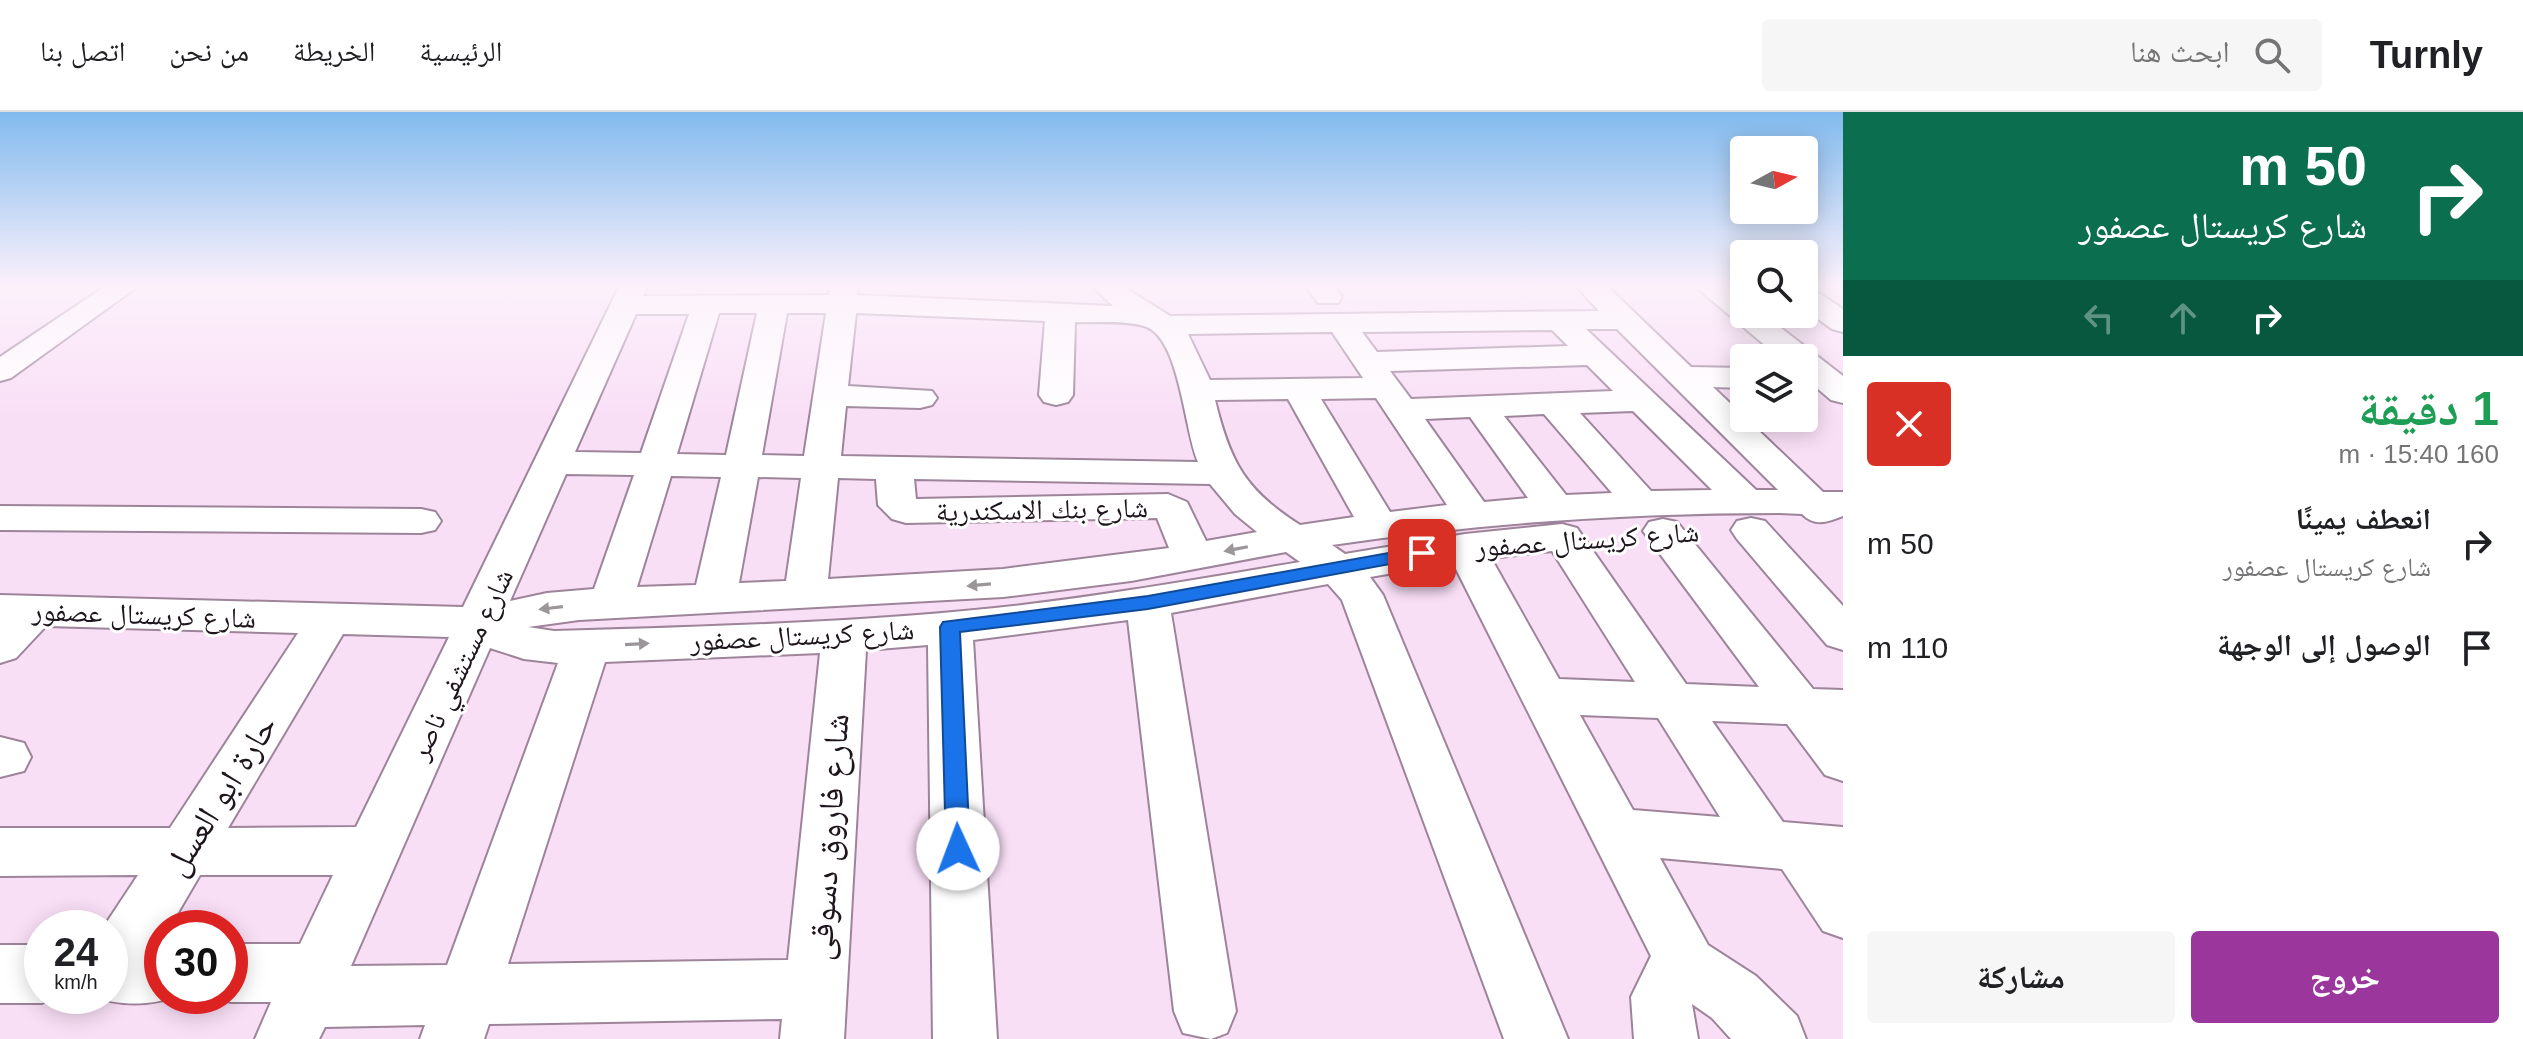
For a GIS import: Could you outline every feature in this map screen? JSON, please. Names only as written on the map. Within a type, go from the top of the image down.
[{"type":"street","points":[[0,371],[60,330]]},
{"type":"street","name":"شارع مستشفي ناصر","points":[[303,1003],[481,623],[613,330]]},
{"type":"street","points":[[460,1017],[656,465],[699,330]]},
{"type":"street","points":[[715,598],[769,330]]},
{"type":"street","points":[[805,594],[837,330]]},
{"type":"street","points":[[1056,395],[1062,330]]},
{"type":"street","points":[[1168,330],[1177,339],[1199,390],[1209,452],[1220,473],[1248,506],[1291,539],[1337,568],[1362,595],[1536,1039]]},
{"type":"street","points":[[1348,330],[1385,387],[1469,531],[1544,696],[1687,965],[1734,997],[1774,1039]]},
{"type":"street","points":[[1570,330],[1642,400],[1749,516],[1843,634]]},
{"type":"street","points":[[1635,330],[1827,503],[1843,532]]},
{"type":"street","points":[[1765,330],[1782,344]]},
{"type":"street","points":[[1199,390],[1385,387],[1596,355]]},
{"type":"street","points":[[1682,376],[1730,378]]},
{"type":"street","points":[[1385,387],[1480,407],[1642,400]]},
{"type":"street","points":[[1299,389],[1379,526]]},
{"type":"street","points":[[829,396],[920,398]]},
{"type":"street","points":[[1553,404],[1821,707],[1843,761]]},
{"type":"street","points":[[1480,407],[1559,523],[1672,701],[1803,847],[1843,912]]},
{"type":"street","points":[[553,463],[1220,473]]},
{"type":"street","name":"شارع بنك الاسكندرية","points":[[894,469],[897,505],[906,511],[1168,506],[1173,510],[1193,557]]},
{"type":"street","name":"شارع كريستال عصفور","points":[[18,610],[481,623],[498,636],[524,644],[715,598],[981,585],[1193,557],[1379,526],[1469,531],[1559,523],[1749,516],[1827,503]]},
{"type":"street","name":"شارع كريستال عصفور","points":[[1749,516],[1843,532]]},
{"type":"street","points":[[0,518],[421,521]]},
{"type":"street","name":"شارع كريستال عصفور","points":[[599,624],[844,634],[950,627],[1148,602],[1337,568],[1469,531]]},
{"type":"street","points":[[1148,602],[1205,1011]]},
{"type":"street","points":[[0,647],[18,610]]},
{"type":"street","name":"حارة ابو العسل","points":[[128,943],[330,619]]},
{"type":"street","points":[[950,627],[965,1039]]},
{"type":"street","name":"شارع فاروق دسوقى","points":[[814,1014],[844,634]]},
{"type":"street","points":[[1544,696],[1821,707]]},
{"type":"street","points":[[1616,831],[1803,847]]},
{"type":"street","points":[[0,852],[374,851]]},
{"type":"street","points":[[1666,1039],[1659,1001],[1664,985],[1687,965]]},
{"type":"street","points":[[0,974],[24,974]]},
{"type":"street","points":[[248,980],[303,1003],[460,1017],[814,1014]]},
{"type":"route","points":[[958,849],[950,627],[1148,602],[1422,553]]}]
